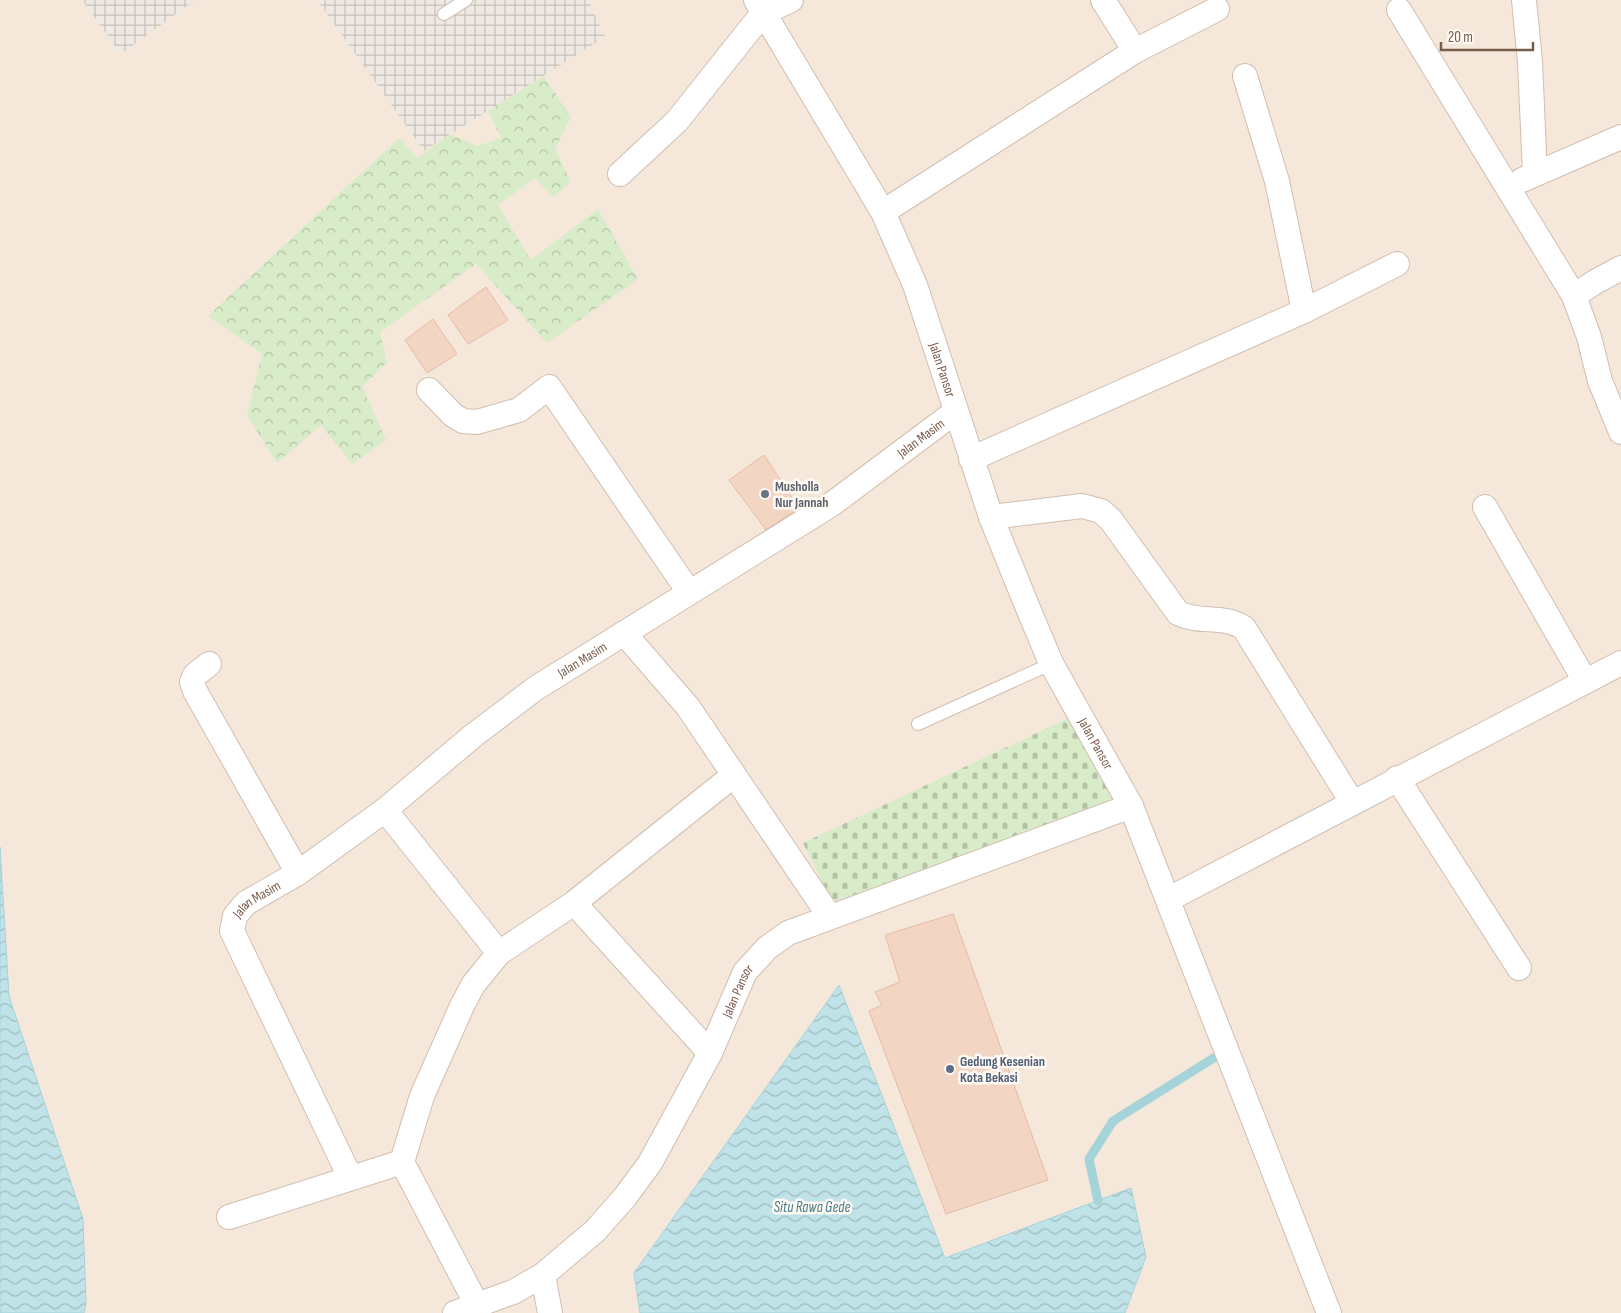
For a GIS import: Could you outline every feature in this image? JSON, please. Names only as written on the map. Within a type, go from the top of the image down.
[{"type":"street","points":[[620,174],[677,121],[760,7],[791,0]]},
{"type":"street","points":[[1103,0],[1135,51]]},
{"type":"street","points":[[1524,0],[1530,62],[1535,174]]},
{"type":"street","name":"Jalan Pansor","points":[[760,7],[883,212],[915,285],[955,412],[991,517],[1048,665],[1131,806],[1169,899],[1329,1313]]},
{"type":"street","points":[[883,212],[1135,51],[1217,9]]},
{"type":"street","points":[[1399,10],[1574,296],[1589,337],[1600,381],[1621,432]]},
{"type":"street","points":[[1245,76],[1278,181],[1304,311]]},
{"type":"street","points":[[1507,186],[1621,136]]},
{"type":"street","points":[[971,459],[1304,311],[1397,264]]},
{"type":"street","points":[[1574,296],[1621,268]]},
{"type":"street","points":[[428,390],[453,415],[463,422],[477,422],[519,410],[549,387],[689,592]]},
{"type":"street","name":"Jalan Masim","points":[[350,1177],[232,931],[235,916],[246,902],[298,872],[385,810],[474,735],[536,688],[832,504],[955,412]]},
{"type":"street","points":[[991,517],[1082,506],[1101,511],[1112,520],[1178,613],[1186,617],[1235,622],[1244,628],[1352,802]]},
{"type":"street","points":[[1485,507],[1584,681]]},
{"type":"street","points":[[624,632],[688,707],[830,917]]},
{"type":"street","points":[[1169,899],[1397,778],[1621,663]]},
{"type":"street","points":[[209,664],[195,675],[192,682],[195,691],[298,872]]},
{"type":"street","points":[[466,1309],[402,1162],[422,1096],[462,1006],[473,985],[499,953],[574,903],[734,775]]},
{"type":"street","points":[[1397,778],[1519,968]]},
{"type":"street","name":"Jalan Pansor","points":[[466,1309],[513,1292],[543,1275],[595,1231],[626,1197],[650,1163],[710,1053],[745,972],[767,948],[788,932],[1131,806]]},
{"type":"street","points":[[385,810],[499,953]]},
{"type":"street","points":[[574,903],[710,1053]]},
{"type":"street","points":[[229,1217],[402,1162]]},
{"type":"street","points":[[543,1275],[550,1313]]},
{"type":"lane","points":[[444,14],[466,0]]},
{"type":"lane","points":[[918,724],[1048,665]]},
{"type":"shaded area","points":[[0,0],[1621,0],[1621,1313],[0,1313]]},
{"type":"shaded area","points":[[82,0],[195,0],[121,54]]},
{"type":"shaded area","points":[[317,0],[588,0],[605,37],[424,151]]},
{"type":"green space","points":[[544,76],[571,117],[555,149],[571,182],[553,197],[535,178],[498,205],[531,260],[598,209],[638,279],[547,343],[476,264],[380,332],[387,363],[362,386],[386,440],[352,464],[321,425],[277,463],[247,415],[262,354],[208,316],[399,138],[418,158],[450,134],[477,146],[501,138],[488,111]]},
{"type":"green space","points":[[1071,717],[1120,802],[832,902],[803,843]]},
{"type":"water","points":[[0,847],[9,996],[83,1219],[86,1303],[84,1313],[0,1313]]},
{"type":"water","name":"Situ Rawa Gede","points":[[839,985],[945,1258],[1131,1188],[1146,1257],[1125,1313],[640,1313],[634,1273]]},
{"type":"building","points":[[486,287],[508,320],[468,344],[448,315]]},
{"type":"building","points":[[433,319],[457,354],[427,373],[405,340]]},
{"type":"building","name":"Musholla Nur Jannah","points":[[764,455],[799,508],[766,530],[729,480]]},
{"type":"building","name":"Gedung Kesenian Kota Bekasi","points":[[953,914],[1048,1180],[946,1214],[869,1011],[882,1005],[875,992],[900,982],[885,935]]},
{"type":"waterway","points":[[1098,1201],[1089,1159],[1113,1121],[1220,1054]]},
{"type":"place","name":"Musholla Nur Jannah","points":[[765,494]]},
{"type":"place","name":"Gedung Kesenian Kota Bekasi","points":[[950,1069]]}]
